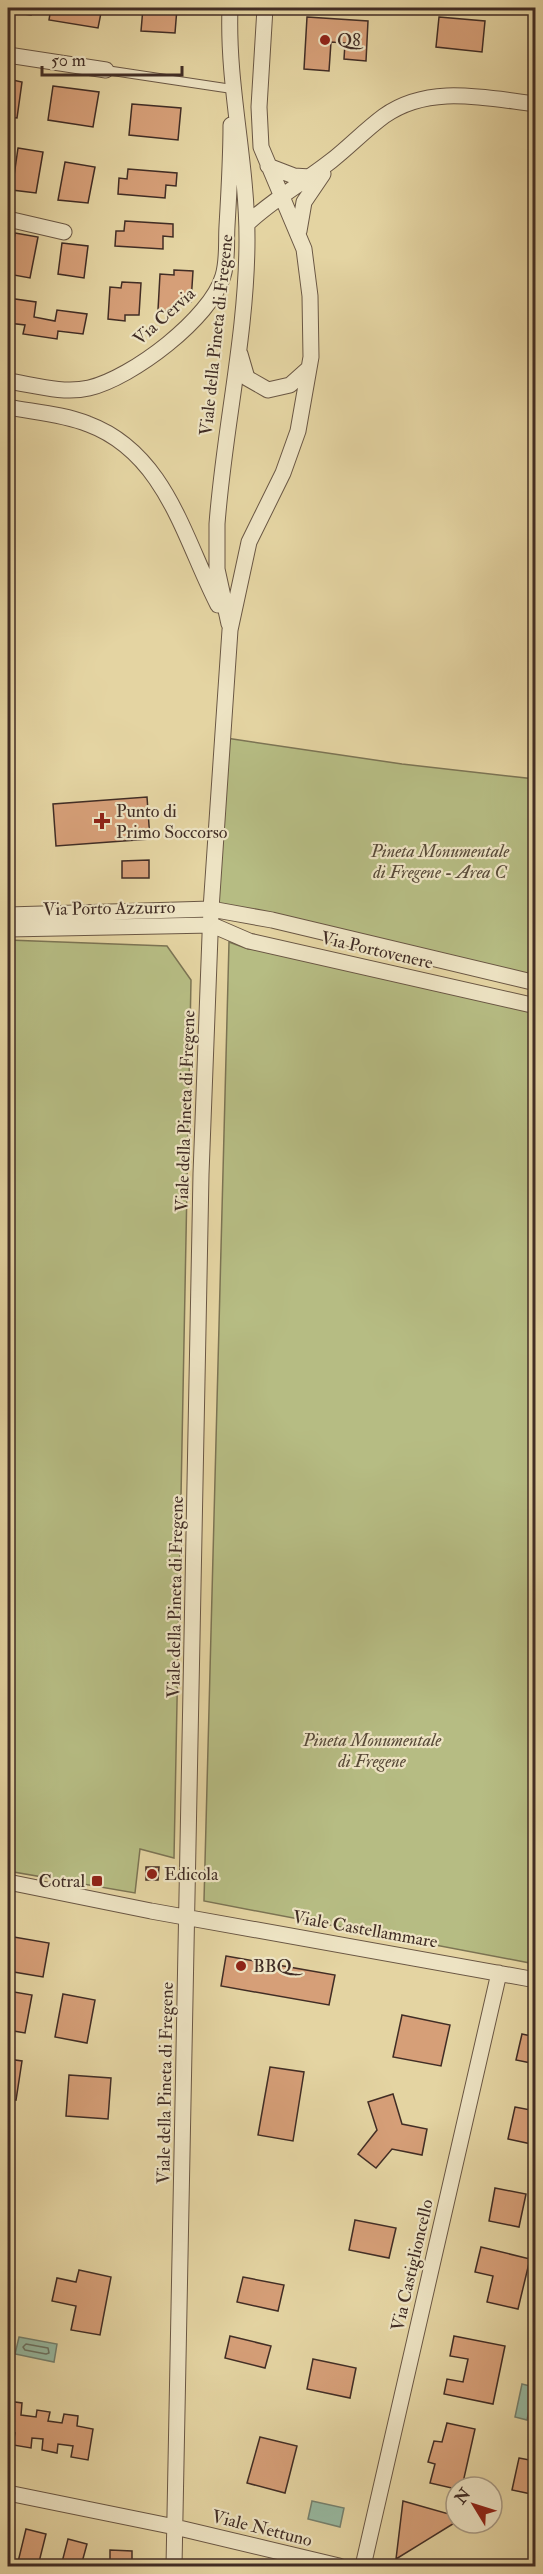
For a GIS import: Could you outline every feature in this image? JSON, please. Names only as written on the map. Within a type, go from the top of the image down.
[{"type":"street","name":"Viale della Pineta di Fregene","points":[[230,8],[232,89],[242,147],[247,224],[246,261],[221,481],[217,544],[220,587],[230,630]]},
{"type":"street","name":"Viale della Pineta di Fregene","points":[[174,2566],[201,1174],[211,909],[230,630],[245,554],[256,524],[290,456],[302,418],[309,368],[309,275],[299,231],[281,197],[261,147],[259,117],[265,8]]},
{"type":"street","points":[[8,55],[106,70]]},
{"type":"street","name":"Via Cervia","points":[[8,381],[67,390],[89,388],[104,383],[122,375],[156,351],[179,333],[210,301],[221,284],[225,268],[232,89]]},
{"type":"street","points":[[247,224],[334,159],[384,116],[418,100],[462,95],[536,104]]},
{"type":"street","points":[[299,231],[302,209],[308,194],[334,159]]},
{"type":"street","points":[[268,166],[294,176],[310,177]]},
{"type":"street","points":[[8,219],[64,232]]},
{"type":"street","points":[[238,339],[246,375],[264,389],[287,387],[309,368]]},
{"type":"street","points":[[8,407],[89,424],[120,441],[142,460],[177,513],[200,570],[230,630]]},
{"type":"street","name":"Via Porto Azzurro","points":[[8,915],[211,909]]},
{"type":"street","name":"Via Portovenere","points":[[211,909],[272,920],[536,983]]},
{"type":"street","name":"Via Porto Azzurro","points":[[8,929],[212,925]]},
{"type":"street","name":"Via Portovenere","points":[[212,925],[249,941],[536,1006]]},
{"type":"street","name":"Viale Castellammare","points":[[8,1882],[536,1980]]},
{"type":"street","name":"Via Castiglioncello","points":[[363,2566],[499,1973]]},
{"type":"street","name":"Viale Nettuno","points":[[8,2493],[175,2527],[339,2566]]},
{"type":"lane","points":[[106,70],[232,89]]},
{"type":"green space","name":"Pineta Monumentale di Fregene - Area C","points":[[226,738],[402,764],[535,779],[535,978],[213,907]]},
{"type":"green space","points":[[8,940],[167,946],[191,980],[174,1858],[140,1849],[135,1893],[8,1871]]},
{"type":"green space","name":"Pineta Monumentale di Fregene","points":[[229,942],[248,949],[274,947],[535,1007],[535,1964],[204,1901]]},
{"type":"water","points":[[19,2337],[57,2344],[54,2362],[15,2354]]},
{"type":"water","points":[[522,2384],[534,2387],[527,2420],[515,2417]]},
{"type":"water","points":[[312,2501],[344,2508],[340,2527],[308,2519]]},
{"type":"building","points":[[8,8],[31,8],[31,15],[8,12]]},
{"type":"building","points":[[51,8],[102,8],[98,28],[49,20]]},
{"type":"building","points":[[143,8],[177,8],[175,33],[141,31]]},
{"type":"building","points":[[307,17],[368,21],[366,61],[344,59],[345,43],[331,42],[329,71],[304,69]]},
{"type":"building","points":[[439,17],[485,21],[482,52],[436,47]]},
{"type":"building","points":[[8,79],[22,82],[17,118],[8,117]]},
{"type":"building","points":[[53,86],[99,92],[93,127],[48,120]]},
{"type":"building","points":[[132,104],[181,108],[178,140],[129,135]]},
{"type":"building","points":[[18,148],[43,152],[36,193],[12,190]]},
{"type":"building","points":[[65,162],[95,167],[88,203],[58,200]]},
{"type":"building","points":[[128,169],[177,173],[176,186],[166,185],[165,198],[118,194],[119,178],[127,179]]},
{"type":"building","points":[[125,221],[173,224],[173,237],[163,236],[163,249],[115,246],[116,231],[124,231]]},
{"type":"building","points":[[15,233],[38,237],[30,278],[8,274]]},
{"type":"building","points":[[62,243],[88,246],[84,278],[58,274]]},
{"type":"building","points":[[174,270],[193,271],[191,302],[177,301],[177,312],[158,310],[160,274],[174,275]]},
{"type":"building","points":[[122,282],[141,283],[139,315],[125,315],[125,321],[108,319],[110,287],[121,288]]},
{"type":"building","points":[[8,298],[36,302],[34,317],[55,321],[57,310],[87,314],[83,334],[58,331],[57,339],[23,334],[25,325],[8,323]]},
{"type":"building","name":"Punto di Primo Soccorso","points":[[147,797],[150,839],[56,846],[53,804]]},
{"type":"building","points":[[149,860],[149,878],[122,878],[122,861]]},
{"type":"building","name":"Edicola","points":[[146,1867],[159,1867],[158,1880],[146,1880]]},
{"type":"building","points":[[8,1936],[49,1943],[43,1977],[8,1971]]},
{"type":"building","points":[[226,1956],[335,1975],[329,2005],[221,1986]]},
{"type":"building","points":[[8,1991],[32,1995],[25,2033],[8,2030]]},
{"type":"building","points":[[63,1994],[95,2000],[87,2043],[55,2037]]},
{"type":"building","points":[[402,2015],[450,2025],[441,2066],[393,2057]]},
{"type":"building","points":[[522,2034],[536,2037],[536,2064],[516,2060]]},
{"type":"building","points":[[8,2059],[22,2061],[16,2100],[8,2098]]},
{"type":"building","points":[[270,2067],[304,2072],[293,2141],[258,2135]]},
{"type":"building","points":[[69,2075],[111,2078],[108,2119],[66,2116]]},
{"type":"building","points":[[393,2094],[402,2124],[427,2129],[422,2155],[392,2149],[376,2168],[358,2154],[377,2130],[368,2102]]},
{"type":"building","points":[[515,2107],[536,2111],[536,2145],[508,2139]]},
{"type":"building","points":[[495,2188],[526,2194],[519,2227],[489,2221]]},
{"type":"building","points":[[355,2220],[396,2228],[389,2258],[349,2250]]},
{"type":"building","points":[[481,2247],[530,2259],[518,2309],[487,2302],[493,2276],[475,2272]]},
{"type":"building","points":[[79,2270],[111,2277],[100,2335],[71,2330],[76,2306],[52,2301],[57,2278],[76,2282]]},
{"type":"building","points":[[243,2277],[284,2285],[278,2311],[237,2302]]},
{"type":"building","points":[[230,2336],[271,2346],[265,2368],[225,2358]]},
{"type":"building","points":[[454,2336],[505,2346],[493,2404],[444,2394],[447,2379],[463,2382],[468,2359],[450,2356]]},
{"type":"building","points":[[313,2359],[356,2368],[350,2398],[307,2389]]},
{"type":"building","points":[[8,2401],[22,2403],[21,2415],[36,2417],[37,2410],[50,2412],[48,2421],[62,2423],[64,2414],[78,2416],[77,2426],[93,2429],[88,2460],[71,2457],[73,2446],[58,2444],[57,2453],[42,2450],[43,2439],[32,2438],[31,2448],[13,2445],[15,2433],[8,2432]]},
{"type":"building","points":[[447,2423],[475,2429],[465,2475],[444,2475],[444,2486],[430,2483],[435,2464],[428,2462],[434,2441],[442,2442]]},
{"type":"building","points":[[260,2437],[297,2446],[285,2493],[247,2483]]},
{"type":"building","points":[[519,2458],[535,2461],[532,2472],[536,2473],[536,2495],[512,2490]]},
{"type":"building","points":[[403,2501],[444,2513],[444,2529],[396,2559]]},
{"type":"building","points":[[26,2529],[46,2534],[38,2566],[17,2566]]},
{"type":"building","points":[[68,2539],[87,2544],[81,2566],[61,2566]]},
{"type":"building","points":[[110,2550],[132,2551],[132,2566],[110,2566]]},
{"type":"place","name":"Q8","points":[[325,40]]},
{"type":"place","name":"Punto di Primo Soccorso","points":[[102,821]]},
{"type":"place","name":"Edicola","points":[[152,1874]]},
{"type":"place","name":"Cotral","points":[[97,1881]]},
{"type":"place","name":"BBQ","points":[[241,1966]]}]
